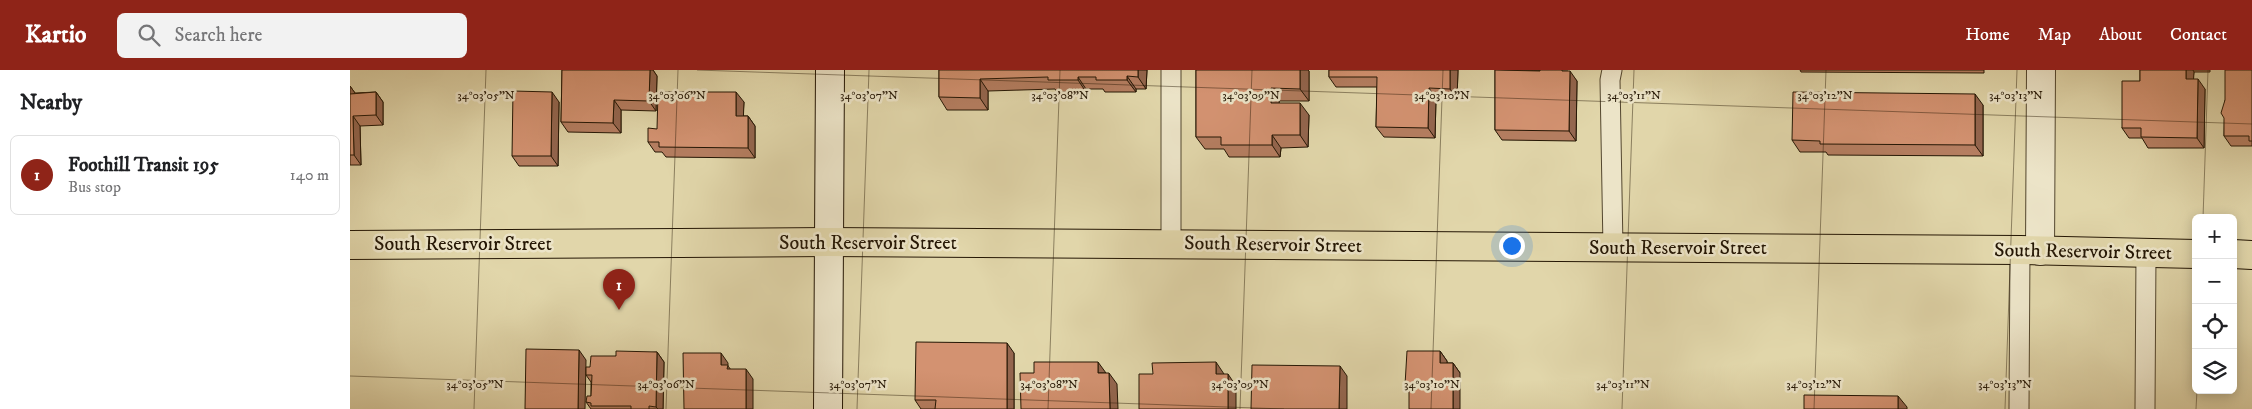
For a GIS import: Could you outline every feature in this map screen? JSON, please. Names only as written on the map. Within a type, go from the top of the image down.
[{"type":"main road","name":"South Reservoir Street","points":[[350,245],[828,242],[2030,251],[2192,254]]},
{"type":"main road","points":[[2237,254],[2252,254]]},
{"type":"street","points":[[828,409],[830,70]]},
{"type":"street","points":[[2030,251],[2042,70]]},
{"type":"lane","points":[[1171,70],[1171,244]]},
{"type":"lane","points":[[1612,70],[1610,80],[1613,248]]},
{"type":"lane","points":[[2019,409],[2030,251]]},
{"type":"lane","points":[[2144,409],[2146,254]]},
{"type":"building","points":[[562,70],[650,70],[649,101],[614,100],[613,123],[561,122]]},
{"type":"building","points":[[939,70],[1138,70],[1138,77],[1127,76],[1127,80],[1096,80],[1096,77],[1078,77],[1078,80],[1048,80],[1048,77],[980,79],[980,98],[939,97]]},
{"type":"building","points":[[1196,70],[1300,70],[1300,89],[1271,88],[1271,103],[1300,103],[1300,135],[1272,135],[1272,145],[1221,145],[1221,137],[1196,137]]},
{"type":"building","points":[[1329,70],[1450,70],[1450,89],[1429,88],[1428,128],[1376,127],[1377,77],[1329,77]]},
{"type":"building","points":[[1495,70],[1570,71],[1569,131],[1495,130]]},
{"type":"building","points":[[2140,70],[2186,70],[2186,79],[2198,79],[2197,138],[2141,137],[2141,128],[2122,128],[2122,81],[2140,81]]},
{"type":"building","points":[[2225,70],[2252,70],[2252,141],[2249,141],[2249,136],[2224,136],[2224,118],[2221,113],[2225,100]]},
{"type":"building","points":[[513,91],[552,92],[551,156],[512,156]]},
{"type":"building","points":[[376,92],[376,115],[353,116],[354,155],[350,155],[350,94]]},
{"type":"building","points":[[658,92],[736,92],[736,116],[748,116],[748,148],[659,147],[659,142],[648,142],[648,128],[657,129]]},
{"type":"building","points":[[1793,92],[1975,94],[1975,145],[1820,144],[1820,141],[1792,140]]},
{"type":"building","points":[[916,342],[1007,343],[1007,409],[935,409],[936,400],[915,400]]},
{"type":"building","points":[[526,349],[579,350],[578,409],[525,409]]},
{"type":"building","points":[[616,351],[657,352],[656,407],[649,406],[649,409],[631,409],[631,406],[591,406],[591,403],[586,402],[587,396],[591,396],[592,375],[586,375],[586,367],[590,367],[591,356],[616,356]]},
{"type":"building","points":[[1407,351],[1440,351],[1440,363],[1453,363],[1453,409],[1409,409],[1409,385],[1405,385]]},
{"type":"building","points":[[683,353],[721,353],[721,365],[728,365],[727,369],[746,369],[746,409],[684,409]]},
{"type":"building","points":[[1034,362],[1098,362],[1098,373],[1109,373],[1110,409],[1021,409],[1020,373],[1034,373]]},
{"type":"building","points":[[1216,362],[1216,374],[1228,374],[1228,409],[1139,409],[1139,374],[1153,374],[1152,363]]},
{"type":"building","points":[[1252,365],[1340,366],[1339,409],[1251,409]]},
{"type":"building","points":[[1804,395],[1898,396],[1898,409],[1804,409]]},
{"type":"place","name":"Foothill Transit 195","points":[[619,310]]}]
